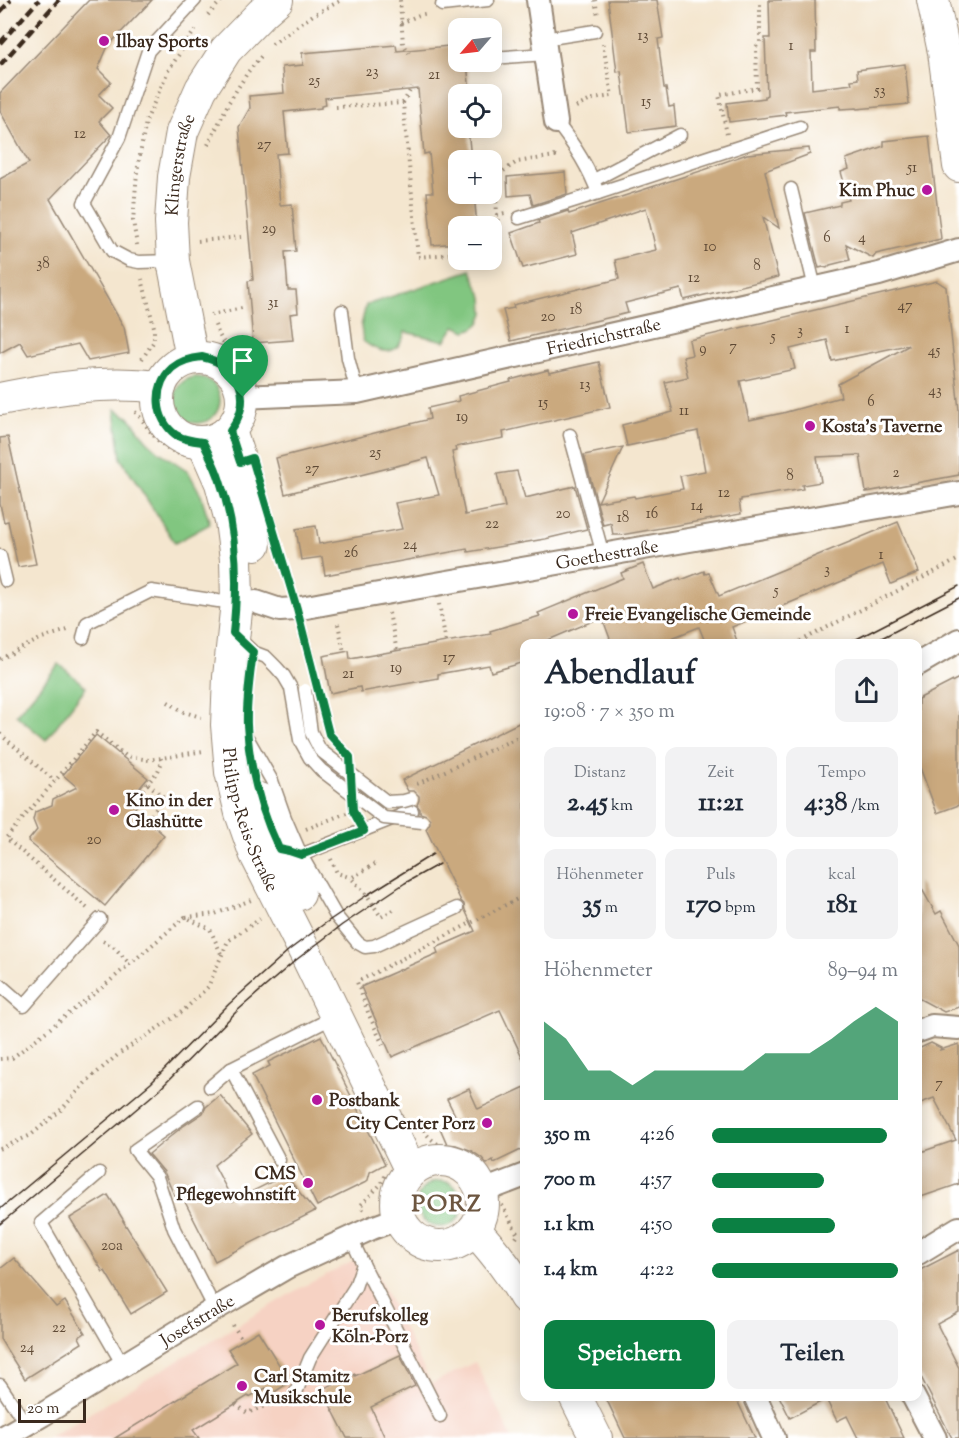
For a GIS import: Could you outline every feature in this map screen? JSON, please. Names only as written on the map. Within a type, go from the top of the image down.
[{"type":"street","name":"Klingerstraße","points":[[192,358],[188,251],[171,222],[174,177],[182,132],[201,89],[226,50],[277,0]]},
{"type":"street","points":[[538,0],[561,129]]},
{"type":"street","points":[[936,4],[950,88],[959,166]]},
{"type":"street","name":"Friedrichstraße","points":[[243,397],[357,393],[879,274],[959,250]]},
{"type":"street","points":[[202,357],[222,363],[236,378],[243,397],[242,409],[237,421],[217,436],[190,441],[177,435],[167,426],[160,414],[158,400],[160,387],[172,368],[192,358],[202,357]]},
{"type":"street","points":[[0,399],[93,384],[136,384],[160,387]]},
{"type":"street","name":"Philipp-Reis-Straße","points":[[217,436],[221,483],[231,521],[236,559],[246,602],[243,642],[248,739],[251,768],[261,807],[290,852],[341,997],[420,1167]]},
{"type":"street","name":"Goethestraße","points":[[246,602],[280,610],[297,609],[959,493]]},
{"type":"street","points":[[922,662],[959,640]]},
{"type":"street","name":"Philipp-Reis-Straße","points":[[243,642],[226,725],[231,772],[267,903],[336,1016],[420,1167]]},
{"type":"street","points":[[922,1030],[932,1026],[959,1028]]},
{"type":"street","points":[[438,1160],[457,1164],[488,1189],[474,1229],[463,1239],[449,1246],[433,1246],[419,1241],[406,1231],[399,1218],[396,1201],[401,1185],[420,1167],[438,1160]]},
{"type":"street","points":[[488,1189],[520,1177]]},
{"type":"street","name":"Josefstraße","points":[[14,1433],[123,1365],[223,1315],[287,1268],[372,1228],[399,1218]]},
{"type":"street","points":[[922,1251],[959,1228]]},
{"type":"street","points":[[474,1229],[497,1254],[520,1288]]},
{"type":"street","points":[[578,1401],[596,1438]]},
{"type":"street","points":[[757,1401],[774,1438]]},
{"type":"street","points":[[916,1401],[935,1438]]},
{"type":"lane","points":[[188,251],[139,262],[129,260],[112,252],[84,203],[119,138],[148,51],[195,0]]},
{"type":"lane","points":[[442,4],[488,0]]},
{"type":"lane","points":[[502,56],[599,31]]},
{"type":"lane","points":[[519,218],[800,127]]},
{"type":"lane","points":[[561,129],[594,180],[598,193]]},
{"type":"lane","points":[[594,180],[680,135]]},
{"type":"lane","points":[[791,189],[815,288]]},
{"type":"lane","points":[[342,311],[348,358],[357,393]]},
{"type":"lane","points":[[570,435],[603,555]]},
{"type":"lane","points":[[0,556],[6,581]]},
{"type":"lane","points":[[82,638],[87,623],[151,591],[218,602],[246,602]]},
{"type":"lane","points":[[243,642],[266,657],[284,676],[291,688],[300,740],[310,758],[321,770],[384,818],[422,822]]},
{"type":"lane","points":[[305,690],[311,732],[320,750],[387,802],[412,799]]},
{"type":"lane","points":[[241,813],[267,846],[290,852],[364,831],[412,799]]},
{"type":"lane","points":[[290,852],[336,916],[358,943],[365,947],[374,946],[457,908]]},
{"type":"lane","points":[[0,985],[24,1006],[100,919]]},
{"type":"lane","points":[[210,1087],[231,1069],[336,1016]]},
{"type":"lane","points":[[231,1069],[279,1160]]},
{"type":"lane","points":[[198,1106],[135,1150],[157,1177],[174,1229],[223,1315]]},
{"type":"lane","points":[[99,1173],[41,1223],[123,1365]]},
{"type":"lane","points":[[351,1238],[440,1416]]},
{"type":"lane","points":[[296,1395],[310,1358],[355,1287],[363,1264]]},
{"type":"lane","points":[[0,1385],[14,1433]]},
{"type":"path","points":[[204,154],[229,102],[248,72],[270,45],[313,15],[342,0]]},
{"type":"path","points":[[400,0],[403,44],[409,53]]},
{"type":"path","points":[[497,215],[495,179],[499,174],[517,162],[555,156],[561,129],[578,105],[593,99],[612,96],[599,31],[596,0]]},
{"type":"path","points":[[730,150],[719,95],[757,88],[756,47],[760,42],[760,0]]},
{"type":"path","points":[[401,23],[419,15],[438,12],[442,4]]},
{"type":"path","points":[[412,87],[403,103],[418,257],[448,255]]},
{"type":"path","points":[[336,107],[403,103]]},
{"type":"path","points":[[188,251],[241,237]]},
{"type":"path","points":[[212,315],[242,308]]},
{"type":"path","points":[[277,544],[297,609],[314,678]]},
{"type":"path","points":[[805,639],[959,559]]},
{"type":"path","points":[[436,584],[446,642]]},
{"type":"path","points":[[384,593],[397,651]]},
{"type":"path","points":[[333,602],[344,652]]},
{"type":"path","points":[[0,659],[42,638],[87,623]]},
{"type":"path","points":[[100,919],[6,838],[96,732],[126,756],[149,760],[207,750]]},
{"type":"path","points":[[0,734],[55,781]]},
{"type":"path","points":[[412,799],[520,737]]},
{"type":"path","points":[[139,794],[158,771],[162,762],[160,757]]},
{"type":"path","points":[[148,783],[165,798],[152,814]]},
{"type":"path","points":[[301,820],[306,829],[353,811],[364,831]]},
{"type":"path","points":[[375,864],[351,878],[367,895],[381,917],[397,908]]},
{"type":"path","points":[[383,1045],[357,982],[520,898]]},
{"type":"path","points":[[0,1059],[12,1058],[104,986],[185,917],[215,914],[267,903]]},
{"type":"path","points":[[0,1149],[31,1135],[62,1110],[88,1080],[120,1053],[182,1012],[208,987],[228,941],[253,923],[267,903]]},
{"type":"path","points":[[185,917],[210,929],[222,957]]},
{"type":"path","points":[[87,933],[113,946],[130,964]]},
{"type":"path","points":[[420,1122],[426,1134],[434,1142],[478,1163],[488,1189]]},
{"type":"path","points":[[223,1315],[243,1341]]},
{"type":"path","points":[[236,1404],[247,1413],[296,1395]]},
{"type":"shaded area","name":"Berufskolleg Köln-Porz","points":[[367,1254],[431,1384],[475,1362],[512,1438],[48,1438],[300,1288]]},
{"type":"green space","points":[[471,270],[483,297],[484,313],[480,323],[474,328],[466,331],[455,326],[445,341],[405,332],[398,346],[393,350],[382,351],[363,341],[361,326],[366,305]]},
{"type":"green space","points":[[197,377],[213,384],[220,400],[213,416],[197,423],[181,416],[174,400],[181,384]]},
{"type":"green space","points":[[115,409],[130,418],[147,441],[158,451],[188,471],[201,495],[210,524],[175,543],[121,459]]},
{"type":"green space","points":[[59,664],[86,687],[46,740],[16,715]]},
{"type":"green space","points":[[440,1181],[456,1188],[463,1204],[456,1220],[440,1227],[424,1220],[417,1204],[424,1188]]},
{"type":"building","points":[[89,0],[152,0],[108,46],[98,69],[111,82],[99,95],[112,108],[99,121],[111,135],[50,199],[124,327],[129,353],[88,361],[78,344],[28,355],[20,342],[0,353],[0,179],[29,163],[0,111],[0,93]]},
{"type":"building","points":[[608,0],[657,0],[663,38],[658,39],[664,88],[666,88],[669,107],[674,106],[676,126],[629,132],[621,71],[617,72]]},
{"type":"building","points":[[769,0],[815,0],[816,52],[811,52],[812,89],[852,84],[851,80],[858,79],[857,70],[905,64],[909,104],[857,109],[840,109],[840,106],[785,112],[786,115],[729,122],[727,103],[765,98],[767,95],[765,38],[770,38]]},
{"type":"building","points":[[396,45],[397,51],[448,46],[448,72],[468,72],[469,84],[448,84],[448,138],[469,138],[470,150],[448,150],[448,204],[475,204],[476,216],[448,216],[448,244],[432,245],[427,192],[433,192],[429,153],[424,154],[418,89],[325,98],[326,105],[321,108],[284,112],[288,153],[276,154],[280,205],[292,204],[296,251],[285,252],[288,290],[296,290],[298,313],[290,314],[293,340],[253,343],[248,281],[253,280],[239,127],[250,108],[249,96],[284,93],[282,67],[303,65],[302,53]]},
{"type":"building","points":[[929,136],[941,239],[876,254],[873,258],[846,244],[850,260],[830,265],[827,268],[819,268],[805,213],[840,205],[840,202],[849,200],[841,172],[849,169],[846,159],[884,146],[884,141]]},
{"type":"building","points":[[809,148],[810,154],[765,171],[779,228],[763,217],[778,277],[684,300],[681,289],[625,303],[628,313],[511,341],[503,310],[514,308],[513,305],[619,279],[615,260],[656,250],[646,208],[572,233],[577,254],[523,268],[511,233],[539,223],[538,221],[568,211],[569,214],[747,154]]},
{"type":"building","points":[[565,172],[567,194],[533,205],[530,194],[508,196],[507,177]]},
{"type":"building","points":[[937,281],[946,287],[959,410],[959,475],[866,492],[860,455],[817,457],[821,482],[802,485],[803,489],[741,499],[739,501],[741,514],[613,535],[611,523],[603,525],[584,455],[623,447],[598,502],[683,489],[680,476],[705,471],[698,431],[627,446],[622,425],[673,412],[665,382],[688,377],[683,357],[692,355],[689,340]],"holes":[[[827,340],[832,361],[908,346],[838,384],[841,397],[749,420],[740,381],[795,369],[790,349]]]},
{"type":"building","points":[[599,362],[610,407],[503,432],[504,438],[455,447],[456,451],[452,452],[465,515],[505,507],[497,474],[517,471],[525,498],[575,486],[587,529],[545,539],[468,552],[467,549],[325,575],[322,557],[301,560],[296,529],[316,526],[319,544],[402,529],[395,503],[439,495],[428,458],[285,494],[276,458],[430,419],[428,408],[459,401],[458,396],[511,382],[510,380],[548,370],[549,373]]},
{"type":"building","points":[[8,437],[36,564],[18,567],[8,521],[4,522],[0,504],[0,438]]},
{"type":"building","points":[[898,522],[919,572],[891,584],[883,564],[732,627],[736,639],[704,639],[699,627],[669,639],[610,639],[602,617],[551,639],[520,639],[520,663],[491,672],[489,665],[438,674],[438,678],[361,692],[360,687],[330,693],[323,656],[349,651],[350,659],[491,634],[490,631],[540,616],[538,613],[623,578],[621,573],[643,564],[653,589],[704,571],[705,574],[709,573],[719,596]]},
{"type":"building","points":[[959,678],[959,805],[937,813],[922,773],[922,697]]},
{"type":"building","points":[[520,722],[520,1052],[500,1010],[392,1057],[361,987],[438,953],[436,948],[475,931],[426,829],[430,819],[420,813],[417,805],[419,796],[414,791],[408,791],[402,780]]},
{"type":"building","points":[[96,735],[148,778],[132,797],[139,803],[134,809],[164,835],[105,906],[28,841],[37,830],[33,820],[35,812],[52,805],[53,799],[77,787],[63,775]]},
{"type":"building","points":[[922,889],[936,914],[941,911],[959,945],[959,1007],[944,1012],[922,1000]]},
{"type":"building","points":[[321,1036],[385,1164],[370,1172],[368,1180],[364,1183],[317,1206],[252,1075],[270,1066],[268,1062]]},
{"type":"building","points":[[931,1043],[941,1048],[940,1050],[959,1044],[959,1184],[922,1197],[922,1152],[956,1140],[934,1098],[922,1102],[922,1047]]},
{"type":"building","name":"City Center Porz","points":[[469,1089],[478,1109],[520,1089],[520,1150],[487,1164],[470,1150],[447,1144],[440,1128],[457,1119],[447,1099]]},
{"type":"building","name":"CMS Pflegewohnstift","points":[[220,1095],[252,1134],[214,1165],[233,1201],[285,1175],[315,1211],[215,1261],[184,1200],[179,1193],[174,1195],[164,1172],[149,1154],[203,1113],[206,1107]]},
{"type":"building","points":[[108,1195],[167,1292],[131,1314],[70,1218]]},
{"type":"building","points":[[959,1250],[959,1312],[937,1324],[959,1368],[959,1438],[952,1438],[922,1379],[922,1269]]},
{"type":"building","points":[[14,1258],[56,1307],[65,1301],[85,1333],[79,1337],[82,1343],[25,1379],[0,1339],[0,1269]]},
{"type":"building","name":"Carl Stamitz Musikschule","points":[[258,1331],[290,1382],[270,1395],[266,1388],[248,1396],[193,1430],[199,1438],[115,1438],[237,1363],[228,1349]]},
{"type":"building","points":[[400,1355],[415,1386],[371,1407],[385,1438],[347,1438],[322,1389]]},
{"type":"building","points":[[607,1401],[737,1401],[755,1438],[625,1438]]},
{"type":"building","points":[[782,1401],[822,1401],[790,1418]]},
{"type":"building","points":[[827,1401],[886,1401],[904,1438],[858,1438],[847,1416],[837,1421]]},
{"type":"tram line","points":[[857,639],[959,586]]},
{"type":"tram line","points":[[880,639],[959,598]]},
{"type":"tram line","points":[[0,1209],[151,1083],[229,1004],[289,950],[367,895],[433,854]]},
{"type":"tram line","points":[[0,1224],[160,1089],[237,1011],[296,960],[342,925],[405,883],[439,864]]},
{"type":"railway","points":[[0,12],[11,0]]},
{"type":"railway","points":[[0,43],[39,0]]},
{"type":"railway","points":[[0,65],[59,0]]},
{"type":"place","name":"Ilbay Sports","points":[[104,41]]},
{"type":"place","name":"Kim Phuc","points":[[927,190]]},
{"type":"place","name":"Kosta's Taverne","points":[[810,426]]},
{"type":"place","name":"Freie Evangelische Gemeinde","points":[[573,614]]},
{"type":"place","name":"Kino in der Glashütte","points":[[114,810]]},
{"type":"place","name":"Postbank","points":[[317,1100]]},
{"type":"place","name":"City Center Porz","points":[[487,1123]]},
{"type":"place","name":"CMS Pflegewohnstift","points":[[308,1183]]},
{"type":"place","name":"Berufskolleg Köln-Porz","points":[[320,1325]]},
{"type":"place","name":"Carl Stamitz Musikschule","points":[[242,1386]]},
{"type":"district","name":"PORZ","points":[[447,1203]]},
{"type":"route","points":[[202,357],[222,363],[230,370],[241,387],[243,397],[242,409],[230,431],[240,462],[252,458],[297,609],[329,734],[350,757],[353,811],[364,831],[301,855],[279,849],[261,807],[251,768],[247,724],[253,652],[233,633],[237,602],[236,559],[231,521],[221,483],[203,442],[190,441],[177,435],[167,426],[160,414],[158,400],[160,387],[172,368],[192,358],[202,357]]}]
